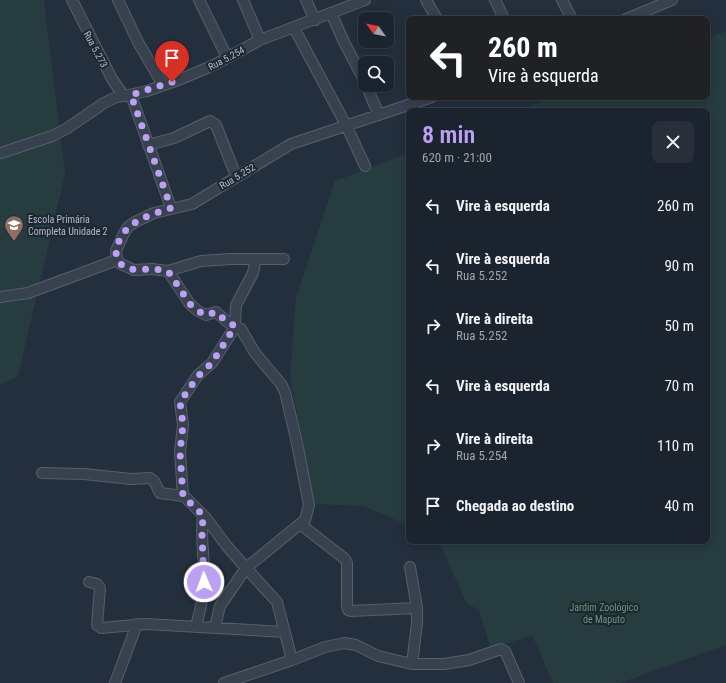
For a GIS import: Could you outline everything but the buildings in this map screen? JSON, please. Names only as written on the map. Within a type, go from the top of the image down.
[{"type":"street","name":"Rua 5.273","points":[[72,0],[112,79],[127,95],[148,145],[171,208]]},
{"type":"street","points":[[118,0],[138,42],[163,85]]},
{"type":"street","points":[[199,0],[228,57]]},
{"type":"street","points":[[243,0],[260,40]]},
{"type":"street","points":[[306,0],[315,20]]},
{"type":"street","name":"Rua 5.254","points":[[1,153],[52,136],[66,129],[104,103],[163,85],[201,71],[260,40],[365,0]]},
{"type":"street","points":[[426,0],[435,16]]},
{"type":"street","points":[[495,0],[503,16]]},
{"type":"street","points":[[562,0],[570,16]]},
{"type":"street","points":[[633,16],[672,0]]},
{"type":"street","points":[[331,13],[358,69]]},
{"type":"street","points":[[294,28],[346,125],[365,166]]},
{"type":"street","points":[[369,92],[379,115]]},
{"type":"street","name":"Rua 5.252","points":[[117,260],[116,251],[128,227],[147,216],[171,208],[192,204],[290,144],[423,100]]},
{"type":"street","points":[[148,145],[174,138],[210,120],[216,125],[236,176]]},
{"type":"street","points":[[183,496],[180,452],[183,425],[180,402],[198,376],[212,363],[235,326],[236,305],[253,273],[256,259]]},
{"type":"street","points":[[0,297],[28,293],[117,260],[121,264],[134,270],[152,269],[168,271],[201,261],[284,259]]},
{"type":"street","points":[[168,271],[193,307],[206,315],[216,312],[226,321],[241,329],[255,353],[281,384],[285,392],[297,443],[309,505],[305,520],[246,568],[220,606],[215,627]]},
{"type":"street","points":[[42,473],[84,474],[131,479],[150,478],[154,481],[157,491],[160,493],[183,496],[203,515],[246,568],[277,602],[292,660]]},
{"type":"street","points":[[196,626],[203,595],[204,582],[202,536],[203,515]]},
{"type":"street","points":[[300,524],[345,559],[347,563],[346,605],[348,610],[417,608]]},
{"type":"street","points":[[410,567],[417,608],[417,623],[412,664]]},
{"type":"street","points":[[89,582],[97,584],[100,588],[97,625],[101,628],[137,624],[215,627],[285,632]]},
{"type":"street","points":[[115,683],[137,624]]},
{"type":"street","points":[[224,683],[325,647],[344,643],[356,645],[378,656],[412,664],[444,664],[469,660],[501,649],[505,651],[519,683]]},
{"type":"green space","points":[[0,0],[44,0],[65,174],[18,376],[0,385]]},
{"type":"green space","name":"Jardim Zoológico de Maputo","points":[[726,31],[726,645],[620,683],[553,683],[532,635],[491,649],[479,610],[466,603],[440,544],[710,544],[710,108],[526,108],[546,100],[710,100],[710,38]]},
{"type":"green space","points":[[406,154],[406,525],[364,506],[314,504],[290,377],[296,298],[335,181]]},
{"type":"place","name":"Escola Primária Completa Unidade 2","points":[[14,242]]},
{"type":"route","points":[[172,82],[131,95],[171,208],[147,216],[128,227],[116,251],[116,256],[117,260],[126,268],[134,270],[152,269],[168,271],[176,285],[193,307],[206,315],[214,311],[230,324],[235,326],[212,363],[198,376],[182,397],[180,402],[183,425],[180,452],[180,476],[183,496],[203,515],[202,536],[204,582]]}]
